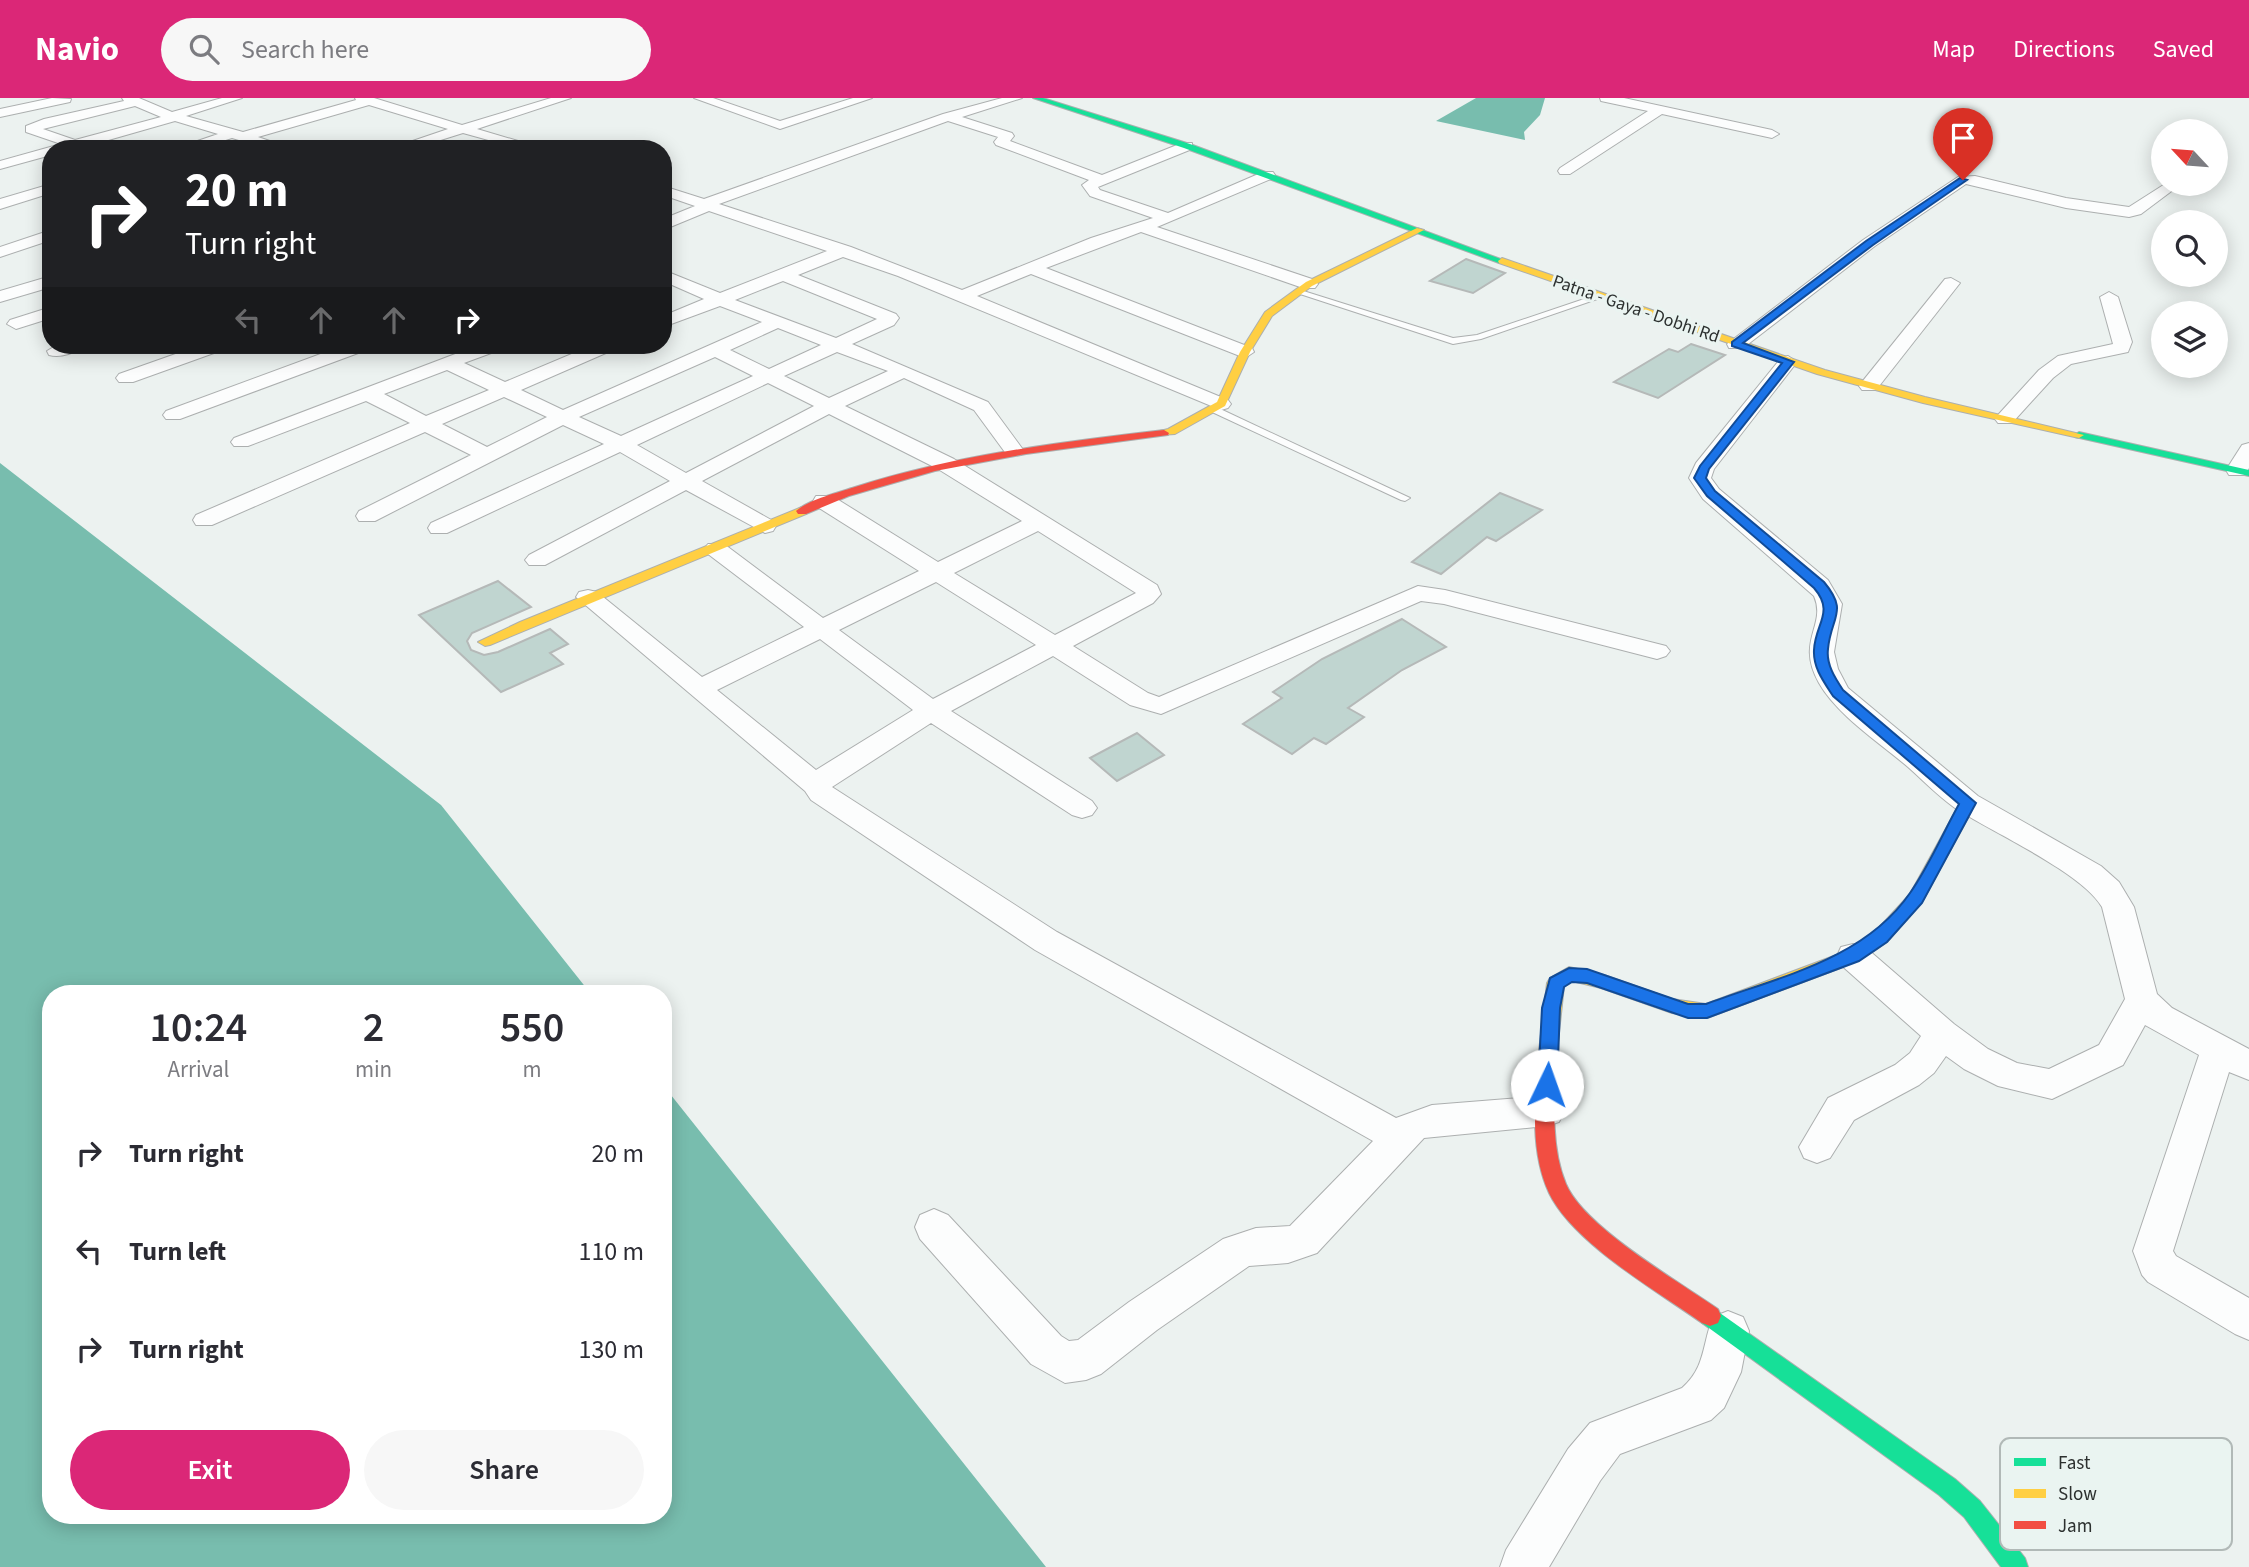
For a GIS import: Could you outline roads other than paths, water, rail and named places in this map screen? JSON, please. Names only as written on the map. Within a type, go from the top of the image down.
[{"type":"street","points":[[0,113],[68,98]]},
{"type":"street","points":[[92,140],[236,98]]},
{"type":"street","points":[[423,140],[565,98]]},
{"type":"street","points":[[700,98],[780,125],[866,98]]},
{"type":"street","points":[[672,221],[706,205],[948,117],[1016,98]]},
{"type":"street","name":"Patna - Gaya - Dobhi Rd","points":[[1036,98],[1187,146],[1599,297],[1788,362],[1869,386],[2005,419],[2243,472]]},
{"type":"street","points":[[216,140],[365,99],[504,140]]},
{"type":"street","points":[[1611,99],[1659,110],[1688,111],[1772,134]]},
{"type":"street","points":[[61,140],[31,129],[132,100],[173,116],[254,140]]},
{"type":"street","points":[[1565,171],[1659,110]]},
{"type":"street","points":[[948,117],[1007,135],[1001,142],[1100,179]]},
{"type":"street","points":[[1169,218],[1089,189],[1088,186],[1187,146]]},
{"type":"street","points":[[0,165],[42,153]]},
{"type":"street","points":[[962,296],[1029,267],[1144,228],[1268,175]]},
{"type":"street","points":[[1736,344],[1870,243],[1963,180],[1975,180],[2066,203],[2129,212],[2136,211],[2157,196]]},
{"type":"street","points":[[0,204],[42,191]]},
{"type":"street","points":[[672,193],[845,250],[962,296],[1217,407]]},
{"type":"street","points":[[1144,228],[1305,287]]},
{"type":"street","points":[[485,642],[588,597],[716,549],[824,501],[946,464],[1014,451],[1171,432],[1217,407],[1268,314],[1305,287],[1420,230]]},
{"type":"street","points":[[0,252],[42,238]]},
{"type":"street","points":[[672,318],[845,250]]},
{"type":"street","points":[[1029,267],[1245,352]]},
{"type":"street","points":[[439,528],[890,318],[784,275]]},
{"type":"street","points":[[672,280],[904,371],[981,406],[1014,451]]},
{"type":"street","points":[[1869,386],[1951,283]]},
{"type":"street","points":[[0,298],[42,284]]},
{"type":"street","points":[[2005,419],[2046,374],[2064,360],[2121,348],[2123,342],[2109,297]]},
{"type":"street","points":[[16,324],[42,315]]},
{"type":"street","points":[[367,516],[564,417],[778,322]]},
{"type":"street","points":[[716,350],[946,464],[1148,590],[1144,598],[930,712],[815,785]]},
{"type":"street","points":[[126,378],[193,354]]},
{"type":"street","points":[[173,415],[338,354]]},
{"type":"street","points":[[241,442],[370,395],[472,354]]},
{"type":"street","points":[[204,520],[586,354]]},
{"type":"street","points":[[1788,362],[1704,468],[1700,478],[1711,494],[1819,585],[1830,598],[1831,610],[1821,651],[1825,673],[1838,693],[1968,803],[2090,874],[2108,890],[2118,907],[2142,1000],[2160,1018],[2233,1058],[2153,1251],[2156,1262],[2162,1269],[2249,1320]]},
{"type":"street","points":[[448,363],[622,444],[765,526]]},
{"type":"street","points":[[537,560],[829,406],[904,371]]},
{"type":"street","points":[[370,395],[486,455]]},
{"type":"street","points":[[2243,472],[2249,449]]},
{"type":"street","points":[[824,501],[1139,699],[1161,706],[1418,593],[1445,597],[1657,651]]},
{"type":"street","points":[[700,688],[1037,523]]},
{"type":"street","points":[[716,549],[930,712],[1082,808]]},
{"type":"street","points":[[588,597],[700,688],[815,785],[821,793],[1046,941],[1399,1138]]},
{"type":"street","points":[[1968,803],[1916,898],[1881,937],[1853,956],[1707,1011],[1688,1011],[1587,976],[1569,974],[1556,983],[1546,1111],[1556,1186],[1585,1225],[1947,1487],[1972,1509],[2000,1546]]},
{"type":"street","points":[[1853,956],[1942,1034],[1976,1059],[2011,1076],[2052,1084],[2111,1055],[2142,1000]]},
{"type":"street","points":[[1817,1147],[1841,1109],[1907,1075],[1922,1063],[1942,1034]]},
{"type":"street","points":[[934,1227],[1046,1350],[1065,1362],[1086,1360],[1143,1316],[1237,1252],[1256,1246],[1288,1245],[1303,1240],[1412,1126],[1432,1120],[1546,1111]]},
{"type":"street","points":[[1523,1567],[1584,1465],[1605,1438],[1696,1405],[1709,1393],[1720,1372],[1728,1331]]},
{"type":"street","points":[[2003,1550],[2016,1567]]},
{"type":"lane","points":[[1305,287],[1452,341],[1478,337],[1599,297]]},
{"type":"lane","points":[[1217,407],[1405,498]]}]
